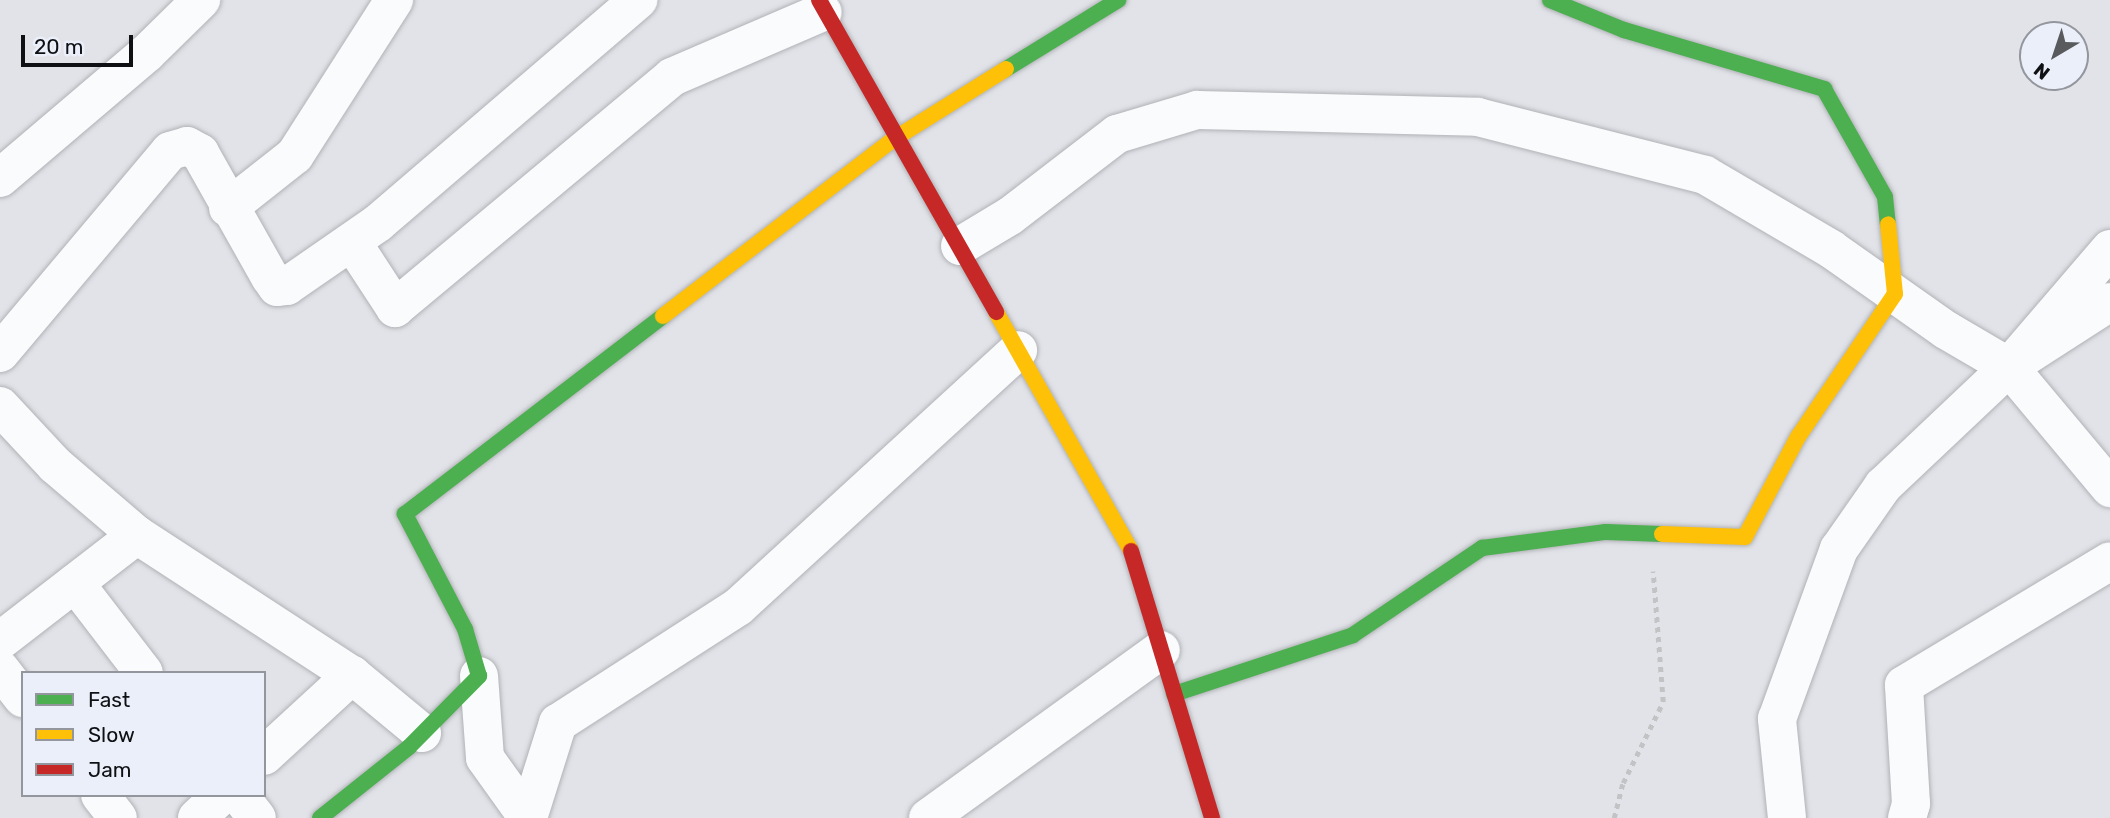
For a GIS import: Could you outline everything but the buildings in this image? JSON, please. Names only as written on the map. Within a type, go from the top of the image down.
[{"type":"street","points":[[0,178],[147,53],[201,0]]},
{"type":"street","points":[[228,208],[295,155],[394,0]]},
{"type":"street","points":[[0,353],[170,151],[187,146],[200,153],[228,208],[277,287],[287,286],[352,242],[638,0]]},
{"type":"street","points":[[1018,350],[738,607],[558,723],[528,818],[485,758],[479,676],[465,629],[405,514],[894,139],[1118,0]]},
{"type":"street","points":[[1174,694],[1353,635],[1482,548],[1606,532],[1745,537],[1798,437],[1895,294],[1885,197],[1825,89],[1624,30],[1550,0]]},
{"type":"street","points":[[352,242],[395,307],[672,77],[821,6],[894,139],[960,246],[1132,552],[1212,818]]},
{"type":"street","points":[[960,246],[1010,216],[1117,134],[1197,110],[1478,117],[1705,175],[1831,249],[1895,294],[2009,367],[2110,488]]},
{"type":"street","points":[[1787,818],[1777,719],[1839,549],[1883,486],[2009,367],[2110,249]]},
{"type":"street","points":[[2009,367],[2110,302]]},
{"type":"street","points":[[0,406],[55,465],[136,535],[352,675],[422,733]]},
{"type":"street","points":[[0,641],[136,535]]},
{"type":"street","points":[[1907,818],[1911,804],[1904,685],[2110,562]]},
{"type":"street","points":[[75,583],[142,671]]},
{"type":"street","points":[[928,818],[1161,650]]},
{"type":"street","points":[[0,669],[21,695]]},
{"type":"street","points":[[266,754],[352,675]]},
{"type":"street","points":[[320,818],[422,733],[479,676]]},
{"type":"street","points":[[102,797],[118,818]]},
{"type":"street","points":[[197,818],[220,797]]},
{"type":"street","points":[[241,797],[257,818]]},
{"type":"path","points":[[1614,818],[1623,783],[1664,702],[1650,534]]},
{"type":"traffic: fast","points":[[1006,69],[1118,0]]},
{"type":"traffic: fast","points":[[1550,0],[1624,30],[1824,89],[1885,197],[1888,224]]},
{"type":"traffic: fast","points":[[320,818],[409,747],[479,676],[465,629],[405,514],[663,316]]},
{"type":"traffic: fast","points":[[1174,694],[1353,635],[1482,548],[1606,532],[1662,534]]},
{"type":"traffic: slow","points":[[663,316],[894,139],[1006,69]]},
{"type":"traffic: slow","points":[[1662,534],[1745,537],[1798,437],[1895,294],[1888,224]]},
{"type":"traffic: slow","points":[[996,312],[1131,551]]},
{"type":"traffic: jam","points":[[819,0],[996,312]]},
{"type":"traffic: jam","points":[[1131,551],[1212,818]]}]
